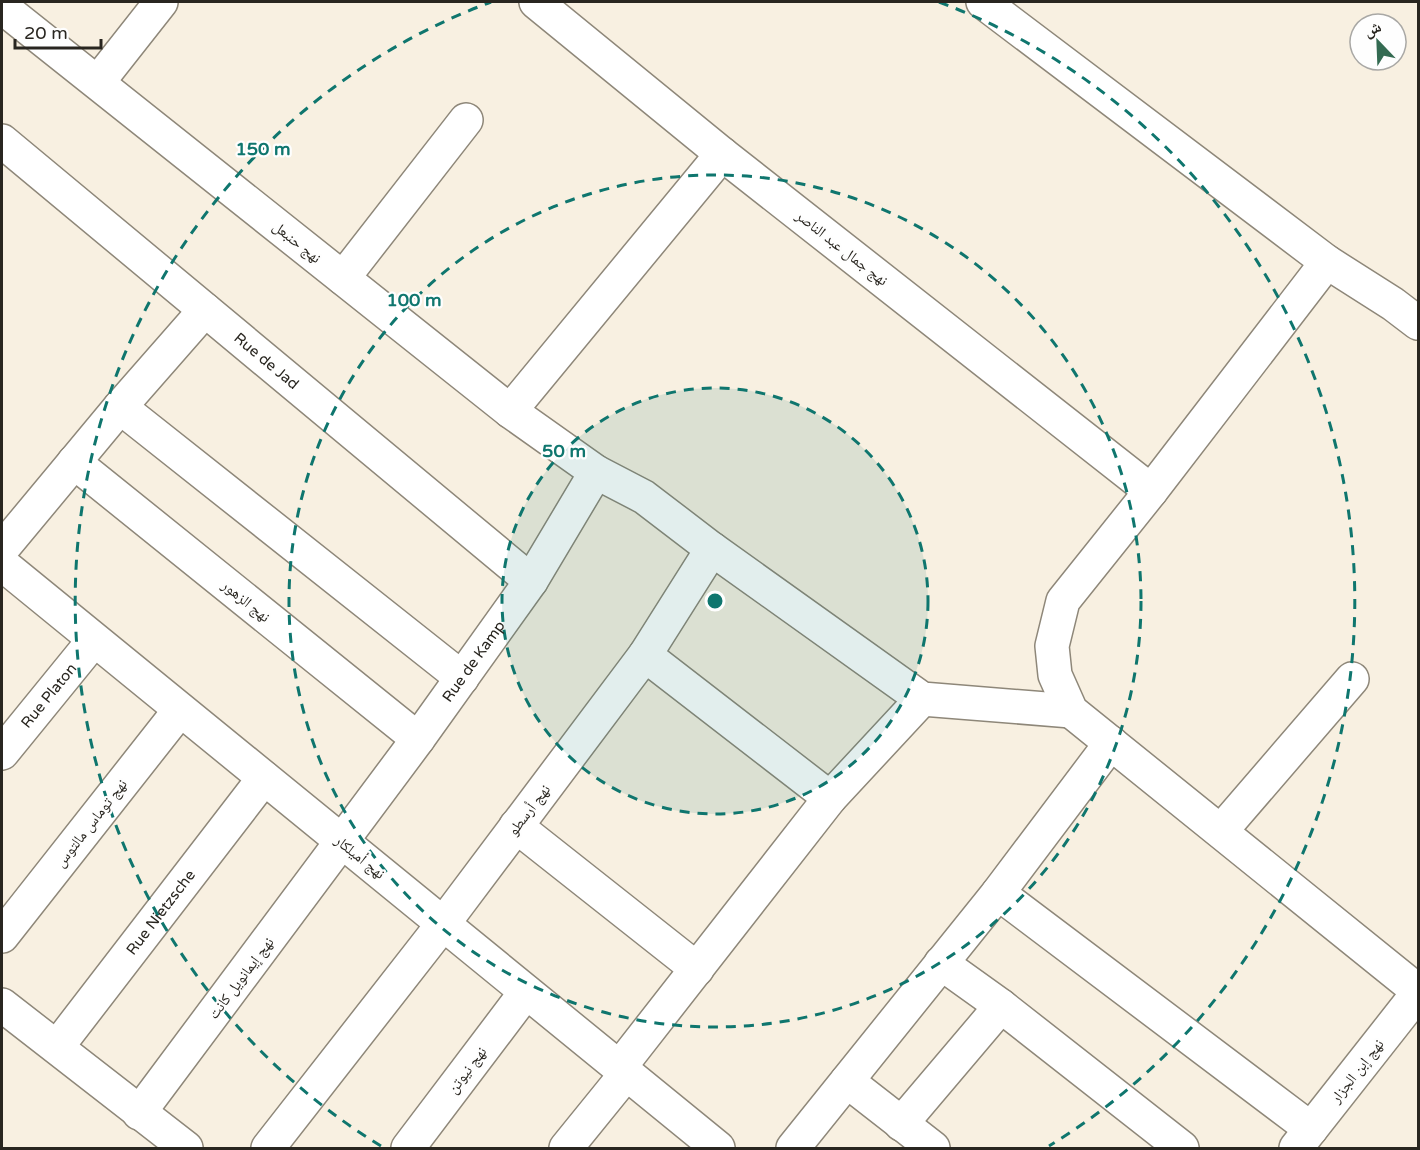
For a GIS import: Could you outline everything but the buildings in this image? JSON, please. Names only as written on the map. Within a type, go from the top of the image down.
[{"type":"street","points":[[98,82],[161,2]]},
{"type":"street","name":"نهج جمال عبد الناصر","points":[[536,2],[722,154],[1151,490]]},
{"type":"street","points":[[983,2],[1327,262],[1419,323]]},
{"type":"street","name":"نهج حنبعل","points":[[2,4],[510,411],[596,472],[644,497],[712,549],[922,699]]},
{"type":"street","points":[[343,278],[466,120]]},
{"type":"street","name":"Rue de Jad","points":[[2,141],[531,581]]},
{"type":"street","points":[[510,411],[722,154]]},
{"type":"street","points":[[1327,262],[1064,601],[1052,646],[1055,675],[1071,711],[1419,992]]},
{"type":"street","points":[[3,565],[74,462],[205,310]]},
{"type":"street","points":[[120,407],[462,678]]},
{"type":"street","name":"نهج الزهور","points":[[74,462],[418,739]]},
{"type":"street","name":"Rue de Kamp","points":[[342,843],[531,581],[596,472]]},
{"type":"street","name":"نهج أرسطو","points":[[268,1149],[443,924],[645,655],[712,549]]},
{"type":"street","name":"نهج أميلكار","points":[[3,565],[718,1149]]},
{"type":"street","name":"Rue Platon","points":[[2,753],[94,640]]},
{"type":"street","points":[[645,655],[830,798]]},
{"type":"street","points":[[1221,831],[1352,679]]},
{"type":"street","points":[[566,1149],[697,969],[830,798],[922,699],[1071,711]]},
{"type":"street","name":"نهج توماس مالتوس","points":[[2,936],[180,710]]},
{"type":"street","points":[[793,1149],[998,893],[1111,743]]},
{"type":"street","name":"Rue Nietzsche","points":[[57,1047],[264,778]]},
{"type":"street","points":[[516,826],[697,969]]},
{"type":"street","name":"نهج إيمانويل كانت","points":[[139,1113],[342,843]]},
{"type":"street","points":[[998,893],[1304,1139]]},
{"type":"street","points":[[941,963],[1001,1006],[1182,1149]]},
{"type":"street","name":"نهج نيوتن","points":[[408,1149],[526,992]]},
{"type":"street","name":"نهج إبن الجزار","points":[[1304,1139],[1419,992]]},
{"type":"street","points":[[901,1124],[1001,1006]]},
{"type":"street","points":[[7,1019],[57,1047],[186,1149]]},
{"type":"street","points":[[847,1081],[933,1149]]}]
